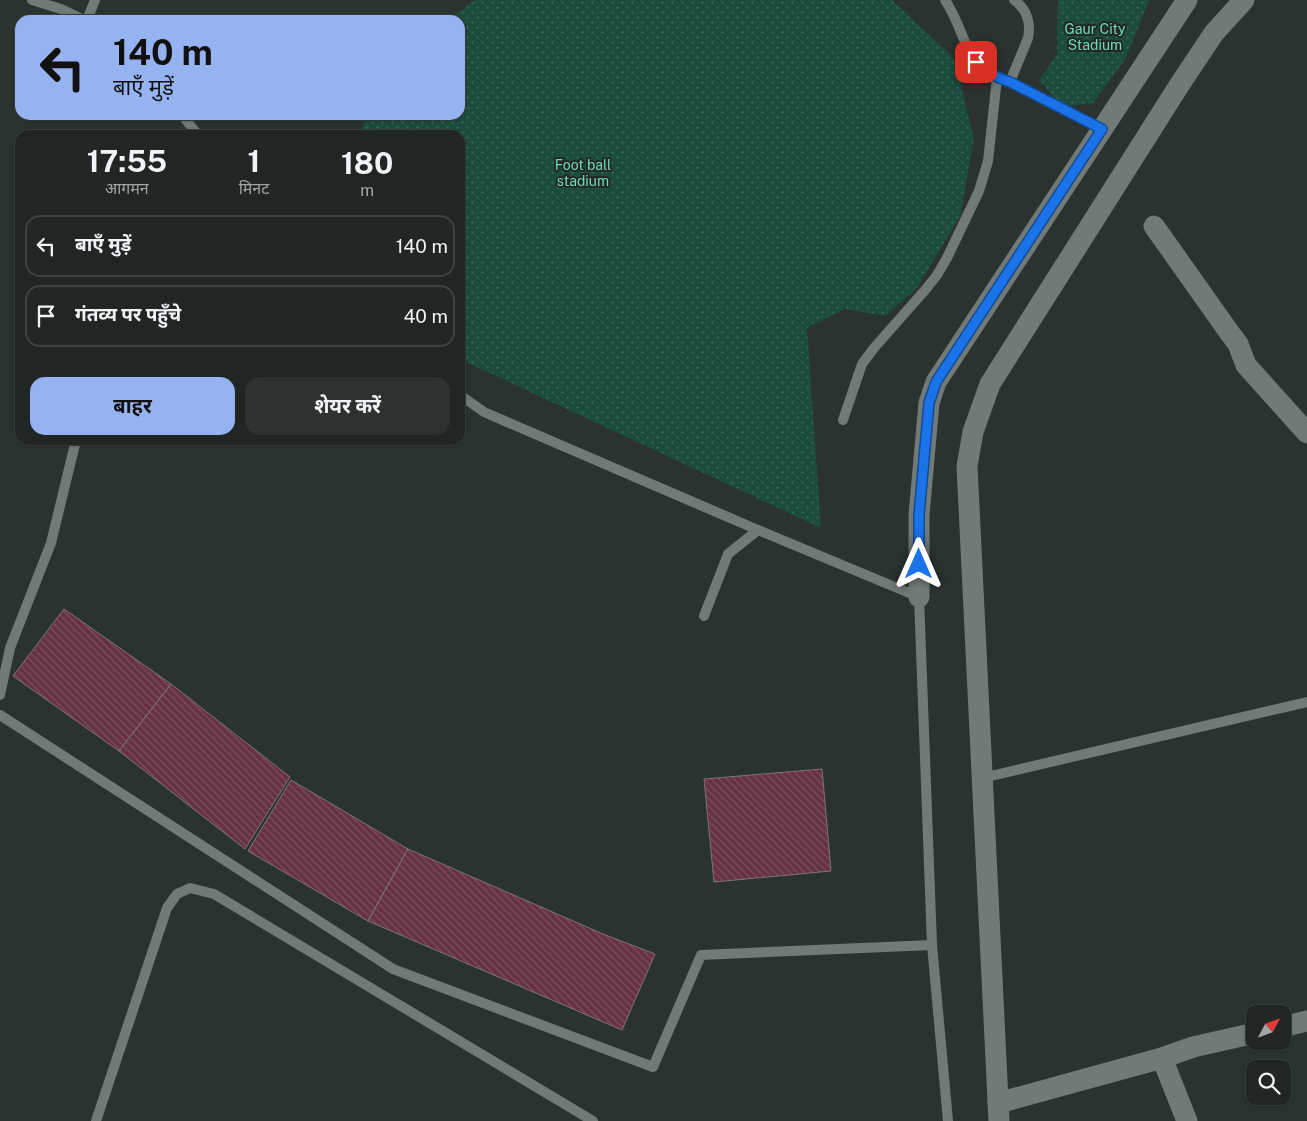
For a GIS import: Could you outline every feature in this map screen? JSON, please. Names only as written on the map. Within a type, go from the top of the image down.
[{"type":"street","points":[[919,597],[919,515],[929,403],[936,382],[1186,0]]},
{"type":"street","points":[[1244,0],[1214,33],[1180,84],[990,384],[973,432],[967,466],[998,1112],[1193,1047],[1246,1035]]},
{"type":"street","points":[[1154,226],[1238,344],[1246,365],[1307,433]]},
{"type":"street","points":[[1291,1025],[1307,1022]]},
{"type":"street","points":[[1162,1058],[1187,1121]]},
{"type":"lane","points":[[32,0],[74,15]]},
{"type":"lane","points":[[88,15],[96,0]]},
{"type":"lane","points":[[945,0],[952,10],[969,50],[976,62],[984,70],[1102,129]]},
{"type":"lane","points":[[1010,82],[1030,31],[1026,14],[1021,5],[1014,0]]},
{"type":"lane","points":[[844,420],[862,364],[937,275],[980,191],[988,161],[997,78]]},
{"type":"lane","points":[[186,120],[194,130]]},
{"type":"lane","points":[[465,399],[484,412],[919,597],[932,944],[948,1121]]},
{"type":"lane","points":[[0,695],[10,648],[51,543],[75,445]]},
{"type":"lane","points":[[704,616],[728,554],[758,530]]},
{"type":"lane","points":[[982,778],[1307,702]]},
{"type":"lane","points":[[0,715],[392,969],[653,1067],[700,955],[932,944]]},
{"type":"lane","points":[[96,1121],[167,908],[177,894],[190,888],[214,894],[593,1121]]},
{"type":"green space","name":"Foot ball stadium","points":[[475,0],[892,0],[954,58],[974,139],[960,216],[917,288],[885,316],[845,309],[807,328],[821,528],[465,361],[465,130],[362,130],[365,120],[465,120],[465,15],[455,15]]},
{"type":"green space","name":"Gaur City Stadium","points":[[1058,0],[1149,0],[1126,58],[1093,103],[1062,107],[1039,80],[1057,55]]},
{"type":"building","points":[[64,609],[171,684],[119,751],[13,676]]},
{"type":"building","points":[[171,684],[290,777],[245,849],[119,751]]},
{"type":"building","points":[[822,769],[831,871],[714,882],[704,779]]},
{"type":"building","points":[[291,780],[408,849],[368,921],[248,851]]},
{"type":"building","points":[[408,849],[603,934],[655,954],[622,1030],[368,921]]},
{"type":"route","points":[[919,564],[919,515],[929,403],[936,382],[1102,129],[1010,82],[997,78],[984,70],[976,62]]}]
